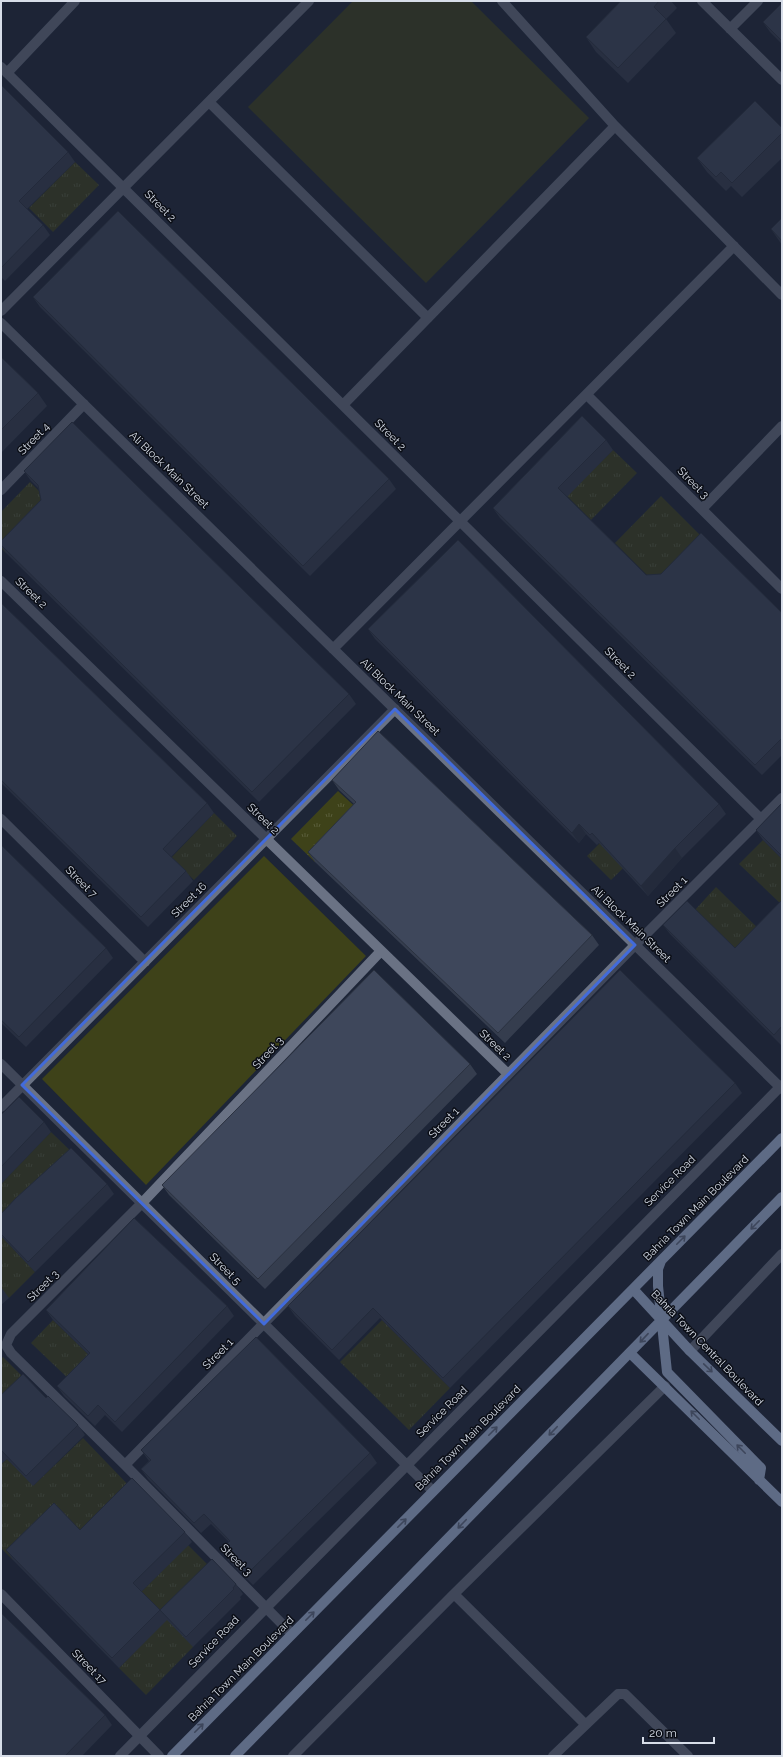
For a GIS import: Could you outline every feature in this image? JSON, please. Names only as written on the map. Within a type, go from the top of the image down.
[{"type":"main road","name":"Bahria Town Main Boulevard","points":[[172,1756],[782,1138]]},
{"type":"main road","points":[[235,1756],[782,1197]]},
{"type":"main road","points":[[662,1259],[657,1277],[667,1372],[761,1468],[760,1480]]},
{"type":"main road","name":"Bahria Town Central Boulevard","points":[[633,1289],[690,1351],[782,1441]]},
{"type":"main road","points":[[630,1353],[782,1502]]},
{"type":"street","points":[[4,70],[75,1]]},
{"type":"street","points":[[1,311],[310,1]]},
{"type":"street","points":[[502,1],[615,126],[782,295]]},
{"type":"street","points":[[702,1],[782,80]]},
{"type":"street","points":[[730,29],[758,1]]},
{"type":"street","name":"Street 2","points":[[4,70],[761,819]]},
{"type":"street","points":[[209,102],[428,318]]},
{"type":"street","points":[[343,405],[615,126]]},
{"type":"street","points":[[333,649],[734,246]]},
{"type":"street","name":"Ali Block Main Street","points":[[1,323],[781,1087]]},
{"type":"street","name":"Street 3","points":[[587,395],[782,589]]},
{"type":"street","name":"Street 4","points":[[1,490],[84,404]]},
{"type":"street","points":[[702,509],[782,426]]},
{"type":"street","name":"Street 2","points":[[1,581],[508,1074]]},
{"type":"street","name":"Street 16","points":[[1,1107],[395,709]]},
{"type":"street","name":"Street 1","points":[[125,1465],[635,945],[782,798]]},
{"type":"street","name":"Street 7","points":[[1,819],[145,962]]},
{"type":"street","name":"Street 3","points":[[292,1634],[125,1465],[11,1353],[6,1345],[11,1334],[142,1203],[381,951]]},
{"type":"street","name":"Street 5","points":[[1,1064],[433,1491]]},
{"type":"street","name":"Service Road","points":[[120,1756],[781,1087]]},
{"type":"street","points":[[690,1351],[782,1254]]},
{"type":"street","points":[[293,1756],[454,1594],[665,1386]]},
{"type":"street","name":"Street 17","points":[[1,1594],[159,1756]]},
{"type":"street","points":[[454,1594],[585,1724]]},
{"type":"street","points":[[553,1756],[618,1694],[625,1694],[688,1756]]},
{"type":"highlighted area","points":[[395,709],[635,945],[264,1324],[22,1085]]},
{"type":"green space","points":[[353,1],[471,1],[589,118],[426,283],[248,107]]},
{"type":"green space","points":[[75,162],[99,185],[53,232],[29,208]]},
{"type":"green space","points":[[613,450],[637,473],[591,520],[567,496]]},
{"type":"green space","points":[[30,482],[53,505],[6,553],[1,548],[1,512]]},
{"type":"green space","points":[[661,496],[708,543],[662,590],[615,543]]},
{"type":"green space","points":[[338,791],[362,813],[315,862],[291,839]]},
{"type":"green space","points":[[634,809],[658,834],[611,880],[587,856]]},
{"type":"green space","points":[[214,813],[237,836],[194,880],[171,858]]},
{"type":"green space","points":[[763,840],[782,859],[782,905],[739,864]]},
{"type":"green space","points":[[264,856],[366,956],[146,1185],[42,1079]]},
{"type":"green space","points":[[716,887],[764,934],[742,958],[694,911]]},
{"type":"green space","points":[[51,1132],[78,1158],[1,1232],[1,1184]]},
{"type":"green space","points":[[1,1236],[35,1272],[9,1298],[1,1290]]},
{"type":"green space","points":[[53,1320],[96,1362],[74,1384],[31,1343]]},
{"type":"green space","points":[[382,1320],[450,1388],[409,1430],[340,1362]]},
{"type":"green space","points":[[3,1357],[30,1384],[1,1412],[1,1359]]},
{"type":"green space","points":[[83,1438],[135,1492],[87,1540],[13,1560],[1,1548],[1,1464],[7,1459],[34,1485]]},
{"type":"green space","points":[[188,1545],[215,1572],[193,1647],[146,1695],[119,1668],[166,1620],[140,1593]]},
{"type":"building","points":[[621,1],[659,1],[654,7],[666,19],[618,68],[586,37]]},
{"type":"building","points":[[782,3],[782,41],[763,22]]},
{"type":"building","points":[[1,85],[68,152],[19,201],[43,225],[1,268]]},
{"type":"building","points":[[755,101],[782,128],[782,133],[732,183],[721,172],[716,177],[697,158]]},
{"type":"building","points":[[118,211],[389,479],[303,566],[33,297]]},
{"type":"building","points":[[782,218],[782,241],[771,229]]},
{"type":"building","points":[[1,357],[38,393],[1,430]]},
{"type":"building","points":[[582,416],[606,440],[558,488],[646,575],[661,574],[701,533],[782,613],[782,738],[755,765],[493,508]]},
{"type":"building","points":[[72,422],[349,694],[252,792],[1,545],[1,541],[41,500],[38,485],[24,471]]},
{"type":"building","points":[[458,540],[719,804],[675,848],[641,886],[592,833],[590,835],[579,824],[572,833],[368,629]]},
{"type":"building","points":[[1,603],[207,803],[163,849],[186,871],[141,917],[1,780]]},
{"type":"building","points":[[378,731],[592,935],[498,1033],[308,852],[356,802],[332,780]]},
{"type":"building","points":[[782,803],[782,856],[756,830]]},
{"type":"building","points":[[1,845],[106,948],[19,1037],[1,1020]]},
{"type":"building","points":[[782,900],[782,1026],[774,1035],[663,925],[687,901],[735,948]]},
{"type":"building","points":[[374,970],[470,1064],[258,1279],[162,1185]]},
{"type":"building","points":[[620,970],[735,1083],[443,1378],[373,1308],[332,1350],[288,1306]]},
{"type":"building","points":[[19,1097],[44,1122],[1,1167],[1,1115]]},
{"type":"building","points":[[71,1148],[107,1184],[28,1262],[1,1234],[1,1214],[16,1198]]},
{"type":"building","points":[[134,1218],[227,1306],[115,1422],[98,1405],[88,1416],[57,1386],[90,1353],[46,1310]]},
{"type":"building","points":[[256,1337],[370,1453],[246,1575],[221,1550],[230,1541],[204,1514],[194,1523],[141,1469],[151,1460],[141,1450]]},
{"type":"building","points":[[23,1374],[46,1398],[48,1396],[78,1425],[26,1476],[1,1450],[1,1395]]},
{"type":"building","points":[[132,1478],[185,1532],[133,1583],[160,1610],[112,1658],[6,1550],[54,1503],[80,1530]]},
{"type":"building","points":[[212,1559],[236,1584],[233,1588],[234,1589],[186,1637],[160,1610]]},
{"type":"building","points":[[1,1613],[105,1715],[65,1756],[1,1756]]}]
